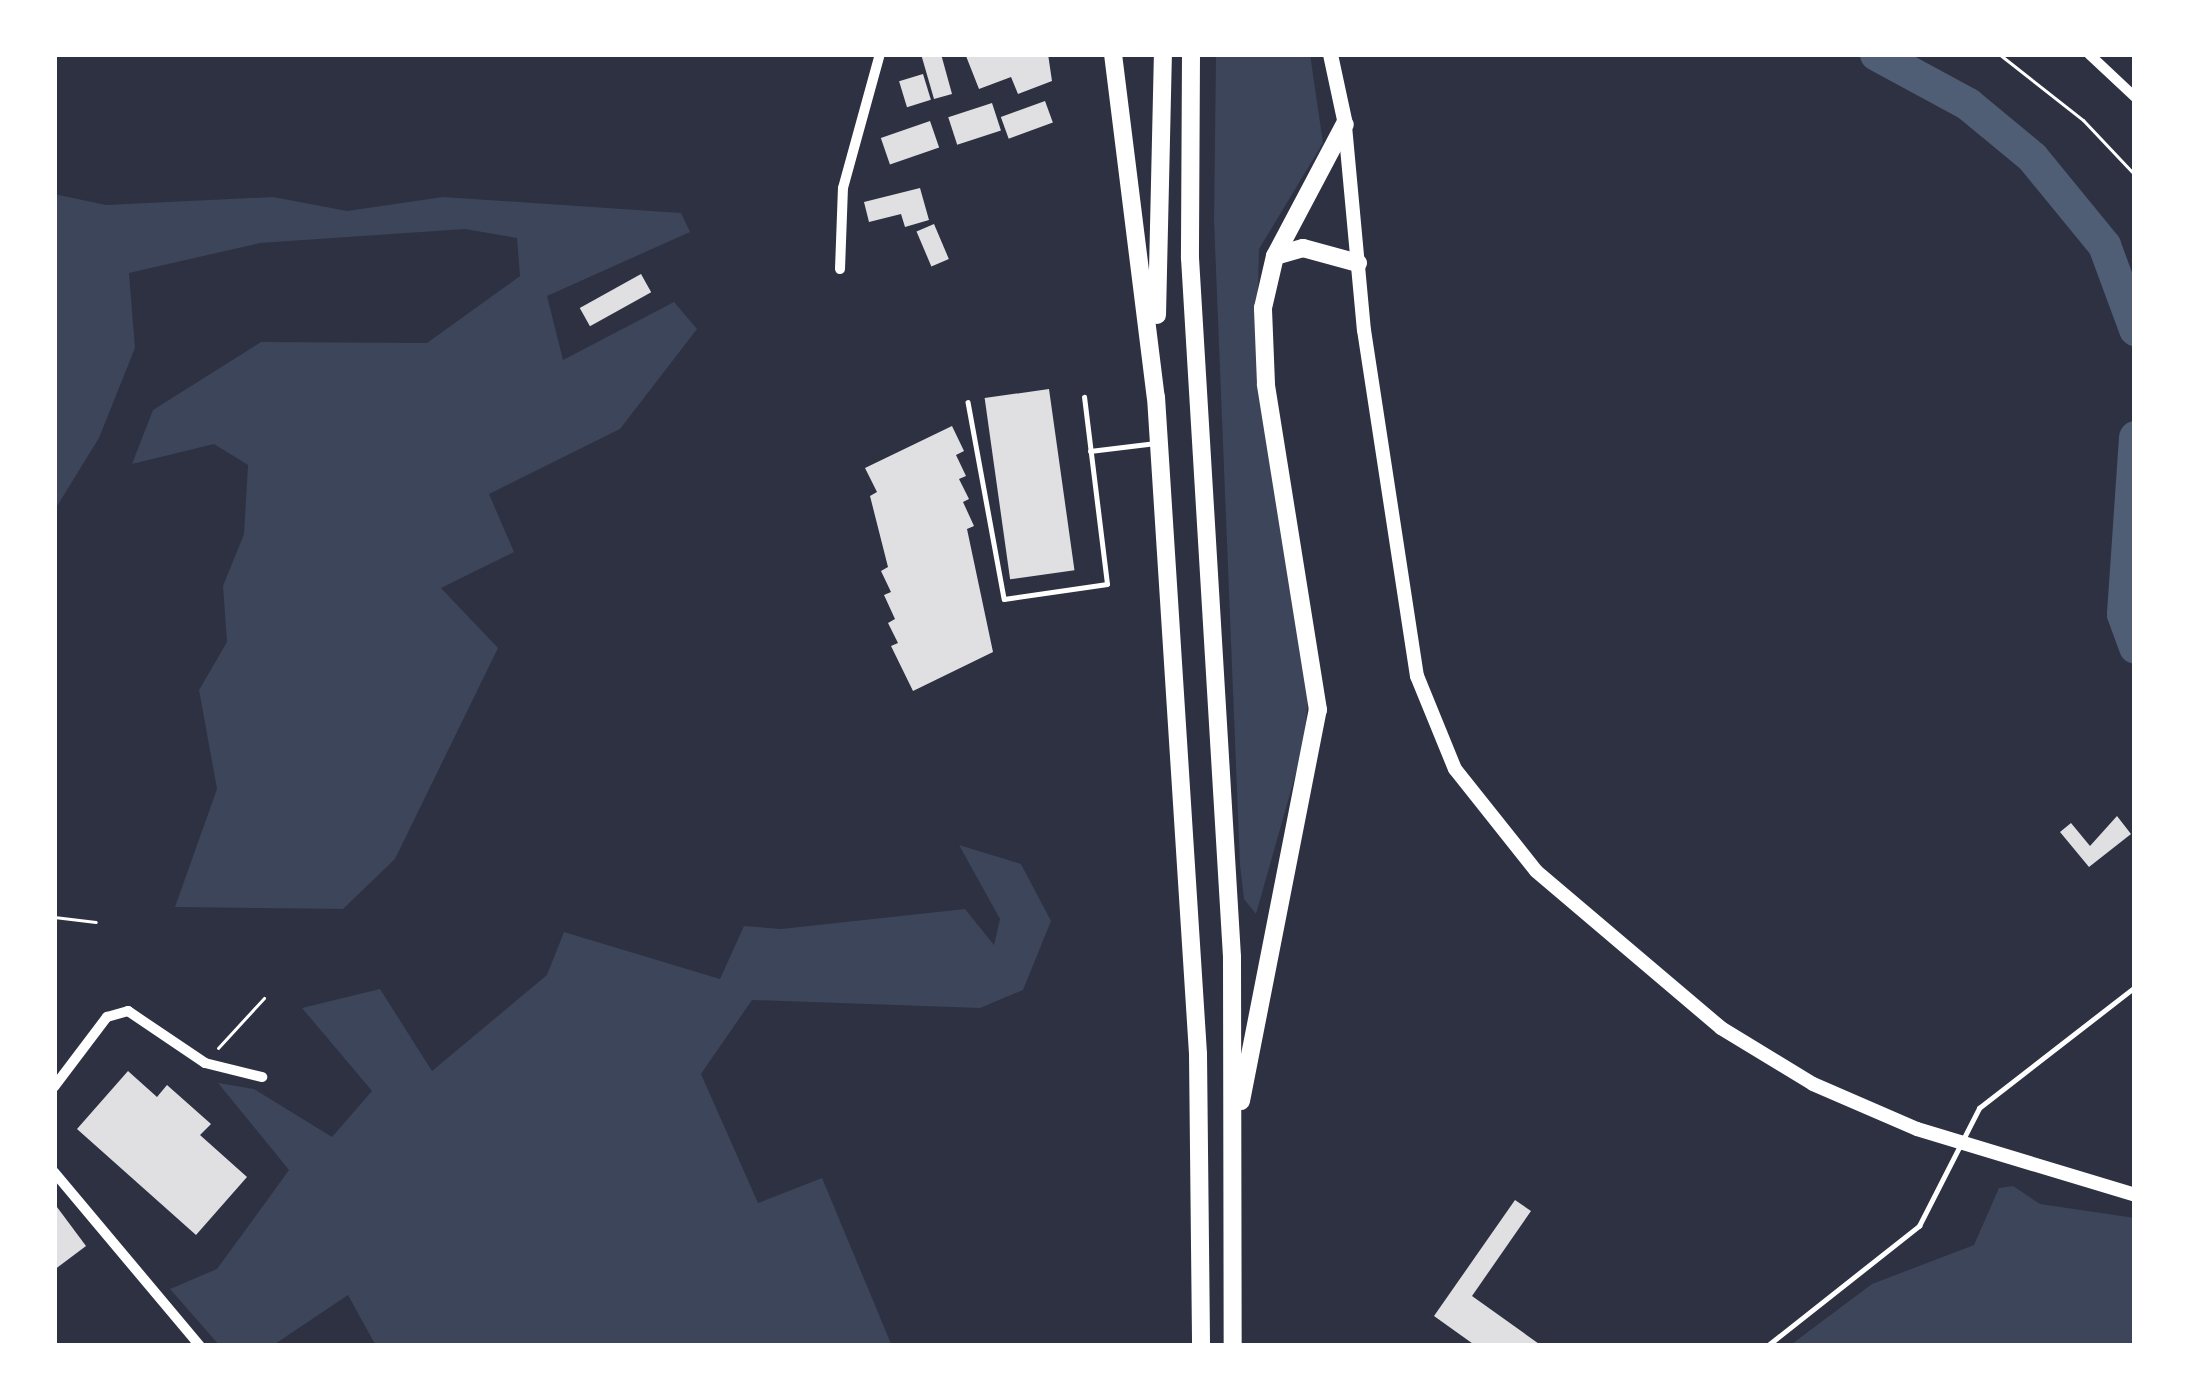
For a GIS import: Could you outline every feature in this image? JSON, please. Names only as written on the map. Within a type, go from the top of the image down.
[{"type":"highway","points":[[1113,54],[1156,397],[1198,1054],[1201,1346]]},
{"type":"highway","points":[[1156,397],[1163,54]]},
{"type":"highway","points":[[1191,54],[1190,258],[1232,957],[1234,1346]]},
{"type":"highway","points":[[1234,1346],[1241,1100],[1318,710],[1266,384],[1263,308],[1275,256],[1345,124]]},
{"type":"highway","points":[[1275,256],[1303,248],[1358,263]]},
{"type":"main road","points":[[1330,54],[1345,124]]},
{"type":"street","points":[[840,269],[843,188],[880,54]]},
{"type":"street","points":[[2089,54],[2135,97]]},
{"type":"street","points":[[1345,124],[1358,263],[1417,676],[1455,769],[1536,871],[1721,1028],[1813,1084],[1958,1144],[2135,1195]]},
{"type":"street","points":[[54,1087],[107,1017],[128,1010],[205,1063],[262,1077]]},
{"type":"street","points":[[54,1172],[200,1346]]},
{"type":"lane","points":[[968,402],[1004,599],[1107,584],[1084,398]]},
{"type":"lane","points":[[1090,451],[1159,443]]},
{"type":"lane","points":[[1768,1346],[1919,1226],[1979,1108],[2135,987]]},
{"type":"path","points":[[2000,54],[2084,120],[2135,175]]},
{"type":"path","points":[[54,917],[96,922]]},
{"type":"path","points":[[205,1063],[264,998]]},
{"type":"shaded area","points":[[1216,54],[1310,54],[1323,143],[1259,249],[1258,296],[1309,692],[1303,748],[1256,914],[1244,899],[1240,865],[1214,221]]},
{"type":"shaded area","points":[[54,194],[106,205],[273,197],[347,211],[443,197],[681,213],[690,232],[547,296],[563,360],[674,302],[697,329],[620,429],[489,494],[514,552],[441,588],[498,648],[395,859],[343,909],[175,907],[217,789],[199,690],[227,642],[223,586],[244,534],[248,465],[214,444],[132,464],[153,410],[261,342],[427,343],[520,276],[517,238],[465,229],[260,243],[129,273],[135,348],[99,438],[54,511]]},
{"type":"shaded area","points":[[959,845],[1021,864],[1051,921],[1023,990],[980,1008],[752,1000],[701,1074],[758,1203],[822,1178],[892,1346],[376,1346],[348,1295],[272,1346],[220,1346],[170,1289],[217,1269],[289,1170],[218,1083],[254,1089],[332,1137],[372,1091],[302,1008],[380,989],[432,1071],[547,975],[564,932],[720,979],[744,926],[781,929],[965,909],[994,945],[1000,919]]},
{"type":"shaded area","points":[[2013,1186],[2040,1204],[2135,1218],[2135,1346],[1789,1346],[1872,1284],[1974,1245],[1999,1188]]},
{"type":"building","points":[[921,54],[941,54],[952,94],[934,99]]},
{"type":"building","points":[[1048,54],[1052,81],[1018,94],[1011,77],[979,89],[966,56]]},
{"type":"building","points":[[923,74],[931,100],[907,107],[899,81]]},
{"type":"building","points":[[1045,101],[1053,123],[1009,139],[1001,117]]},
{"type":"building","points":[[992,103],[1001,131],[957,145],[948,117]]},
{"type":"building","points":[[930,121],[939,147],[890,164],[881,138]]},
{"type":"building","points":[[920,188],[929,220],[905,227],[901,214],[869,222],[864,202]]},
{"type":"building","points":[[934,224],[949,259],[931,266],[917,231]]},
{"type":"building","points":[[641,274],[651,292],[590,326],[580,308]]},
{"type":"building","points":[[1049,389],[1074,570],[1010,579],[985,398]]},
{"type":"building","points":[[952,426],[964,451],[956,455],[966,476],[959,479],[969,499],[963,502],[974,526],[967,529],[993,652],[913,691],[891,646],[898,643],[888,623],[895,619],[884,595],[891,592],[881,571],[888,567],[870,496],[877,492],[865,468]]},
{"type":"building","points":[[2117,816],[2131,834],[2089,867],[2060,832],[2071,823],[2090,846]]},
{"type":"building","points":[[128,1071],[157,1097],[167,1085],[211,1124],[200,1135],[247,1177],[196,1235],[77,1129]]},
{"type":"building","points":[[1515,1200],[1531,1211],[1472,1296],[1542,1346],[1476,1346],[1434,1316]]},
{"type":"building","points":[[54,1203],[86,1246],[54,1270]]},
{"type":"waterway","points":[[1876,54],[1968,104],[2032,157],[2104,245],[2135,329]]},
{"type":"waterway","points":[[2135,437],[2123,614],[2135,647]]}]
